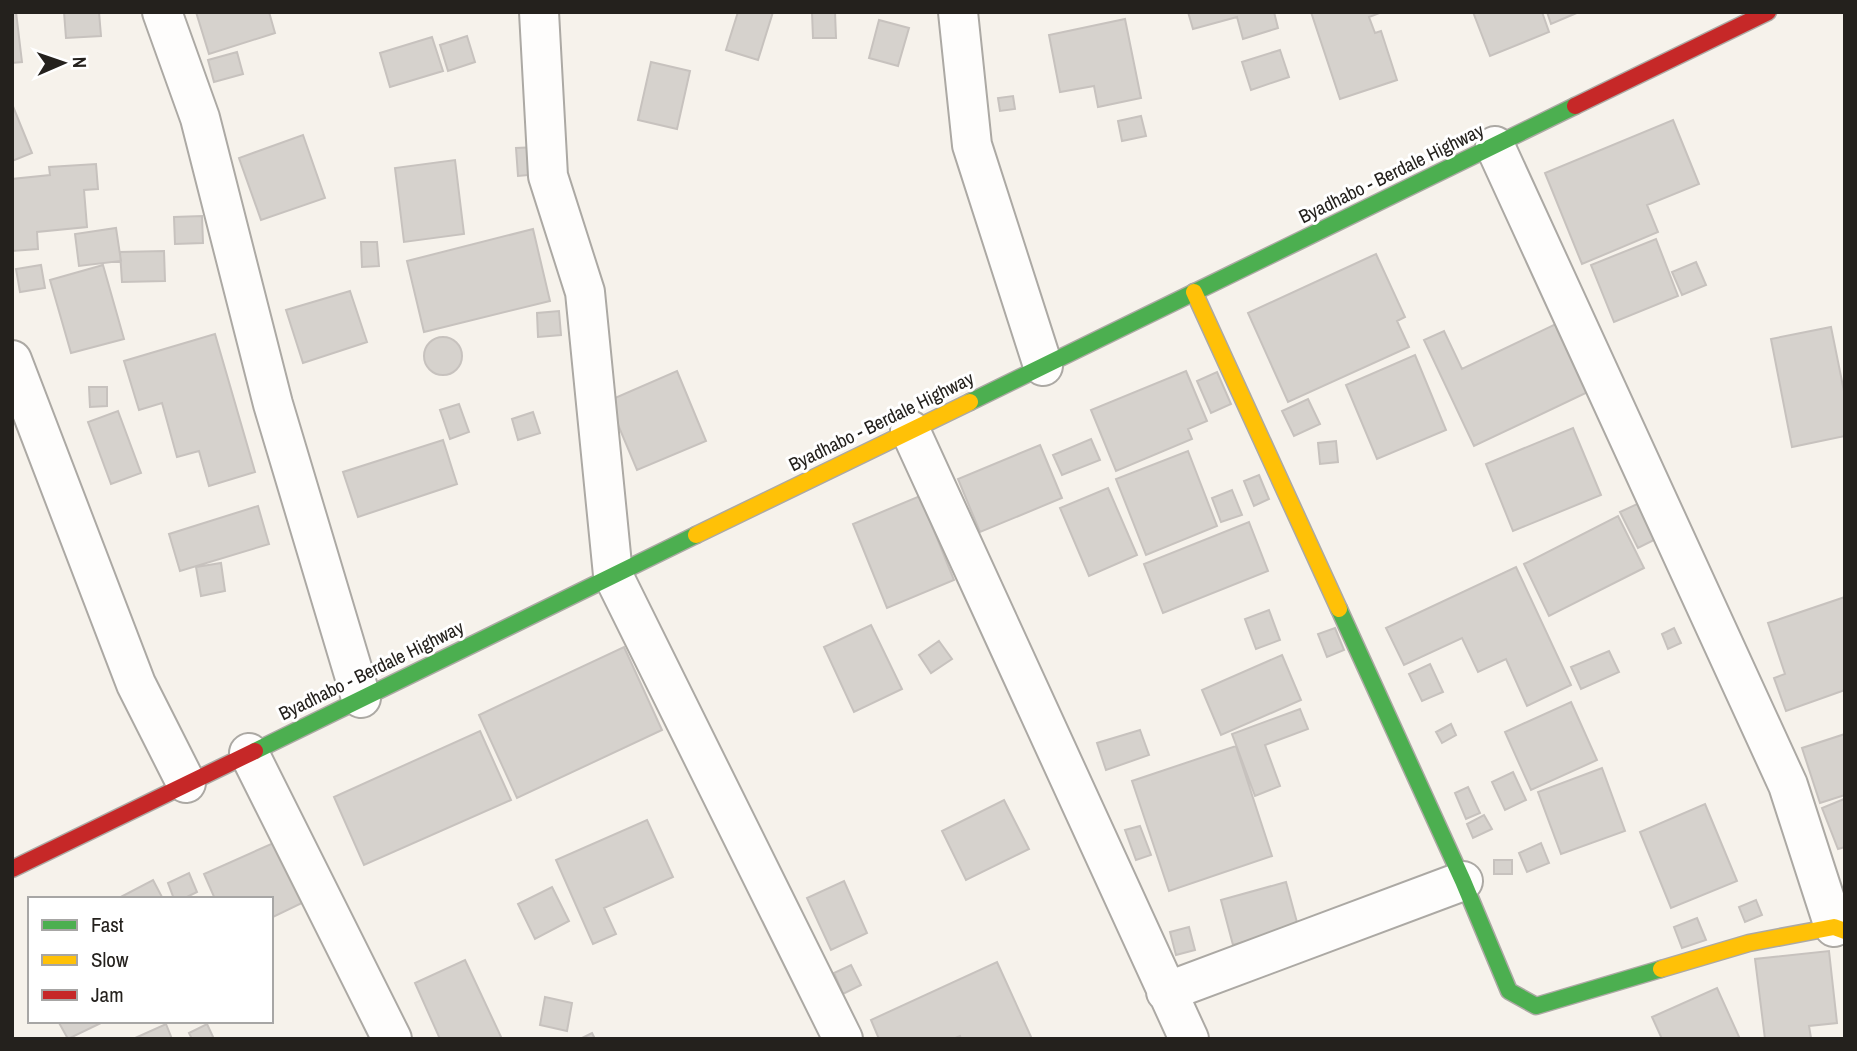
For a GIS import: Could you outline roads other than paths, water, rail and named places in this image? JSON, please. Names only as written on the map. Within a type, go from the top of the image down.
[{"type":"main road","name":"Byadhabo - Berdale Highway","points":[[12,869],[1768,12]]},
{"type":"main road","points":[[1194,292],[1463,881],[1509,991],[1536,1006],[1749,943],[1839,929]]},
{"type":"street","points":[[162,12],[200,118],[273,404],[361,698]]},
{"type":"street","points":[[539,12],[548,176],[585,292],[613,575],[843,1039]]},
{"type":"street","points":[[958,12],[972,145],[1043,366]]},
{"type":"street","points":[[1494,146],[1788,785],[1839,929]]},
{"type":"street","points":[[12,360],[136,684],[186,783]]},
{"type":"street","points":[[910,430],[1189,1039]]},
{"type":"street","points":[[248,753],[392,1039]]},
{"type":"street","points":[[1166,992],[1463,881]]}]
